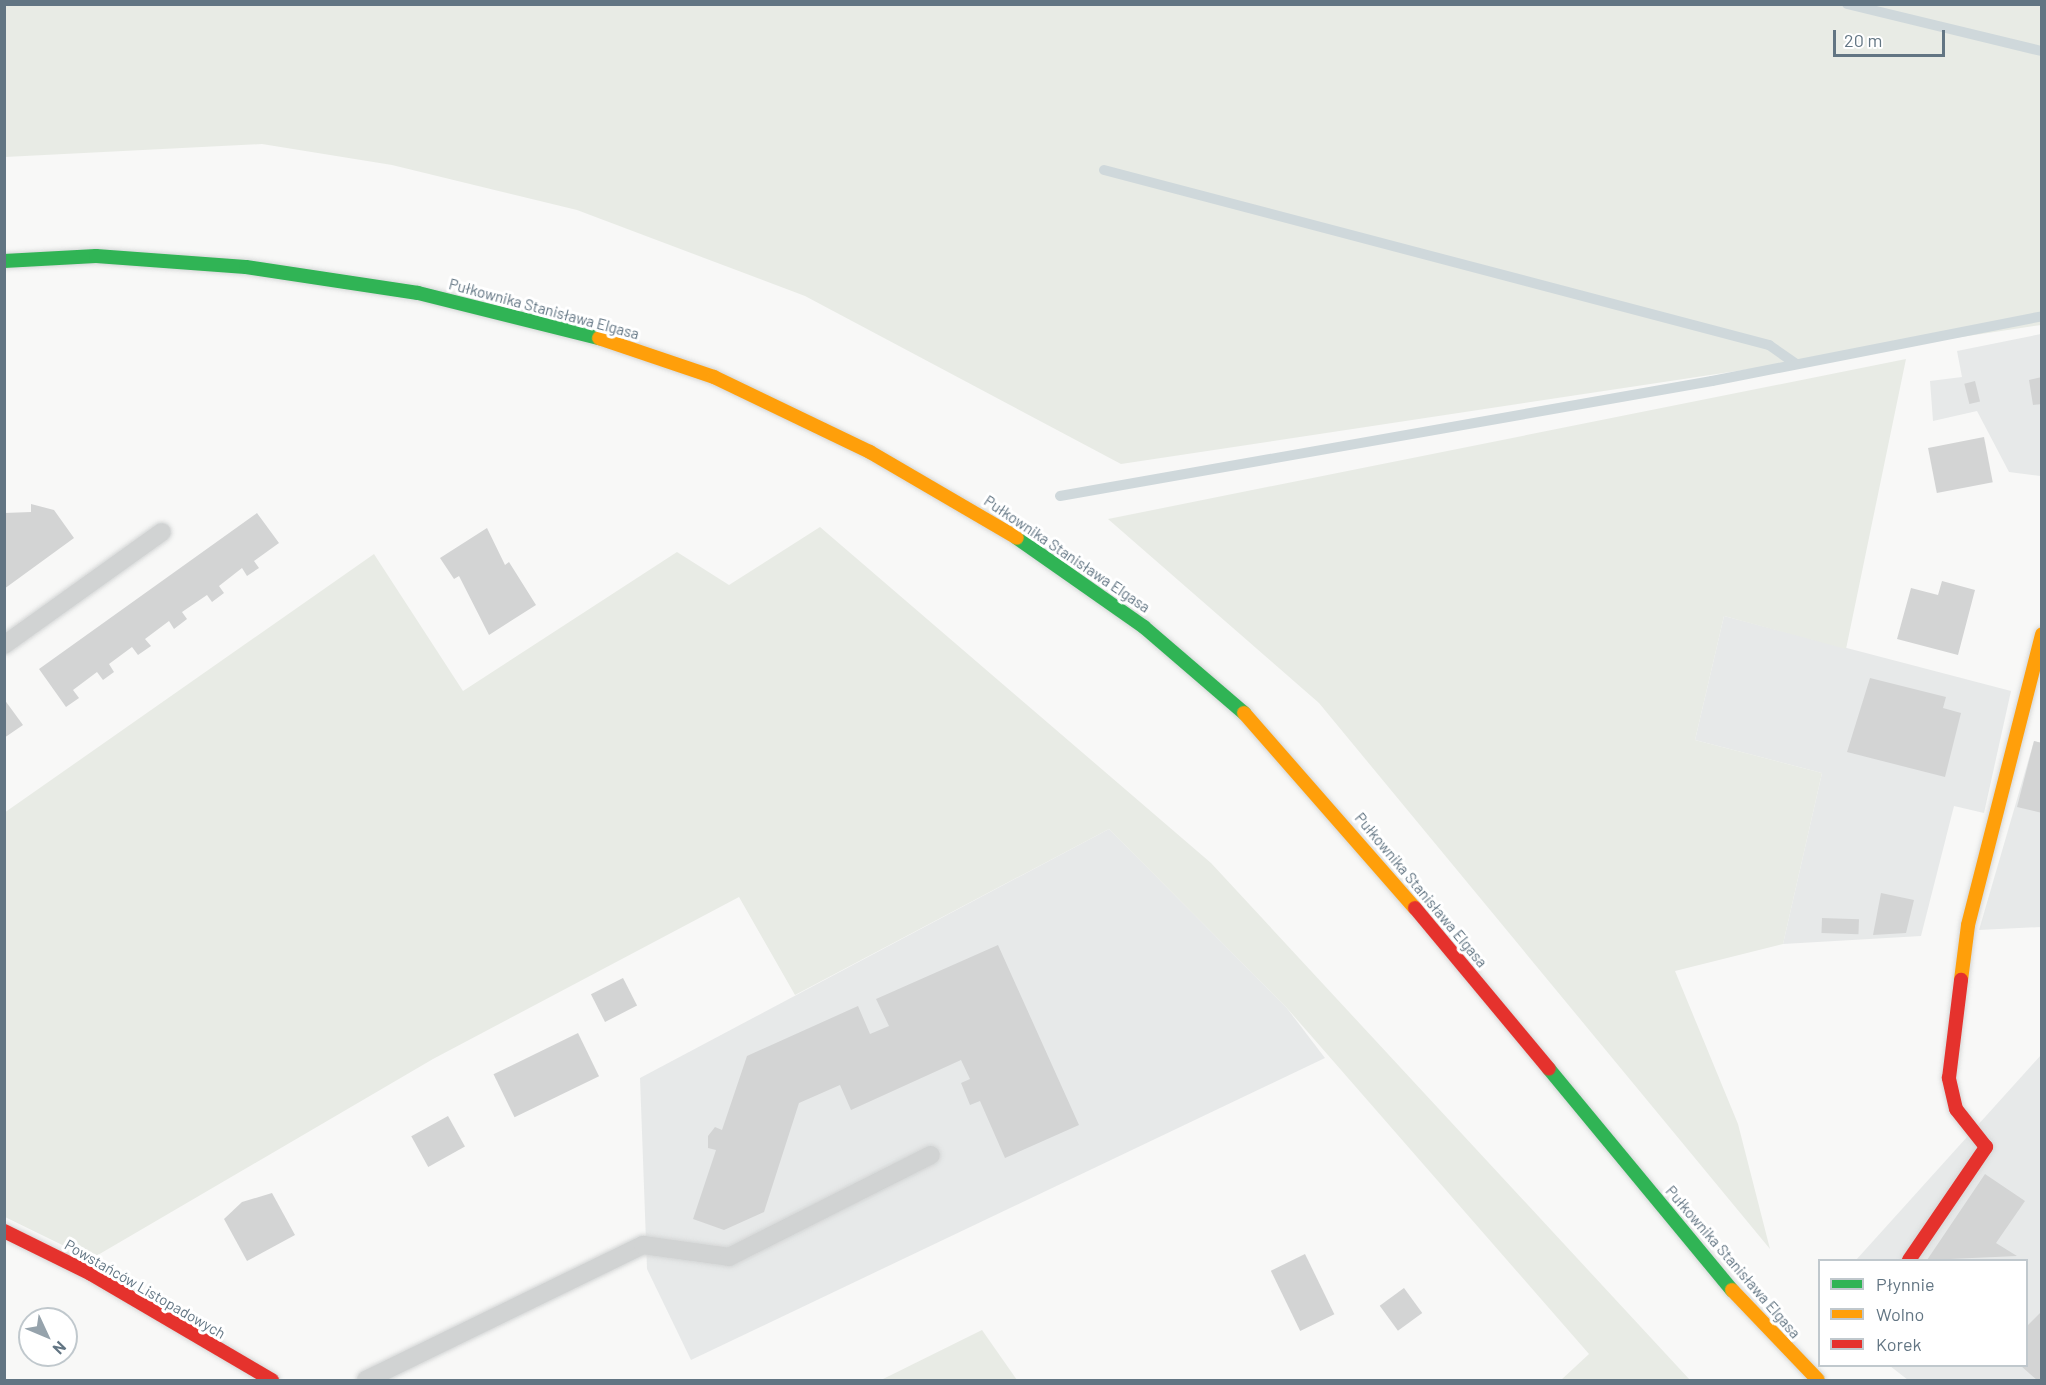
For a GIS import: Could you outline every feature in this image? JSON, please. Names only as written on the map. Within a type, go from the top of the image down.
[{"type":"street","name":"Pułkownika Stanisława Elgasa","points":[[4,261],[96,256],[246,267],[418,292],[610,341],[714,377],[870,452],[990,519],[1144,627],[1253,721],[1321,795],[1754,1316],[1818,1380]]},
{"type":"street","points":[[1911,1259],[1986,1147],[1956,1109],[1949,1078],[1968,925],[2042,634]]},
{"type":"street","name":"Powstańców Listopadowych","points":[[4,1231],[91,1274],[269,1380]]},
{"type":"lane","points":[[4,645],[162,532]]},
{"type":"lane","points":[[366,1380],[643,1245],[729,1257],[931,1155]]},
{"type":"shaded area","points":[[5,4],[2041,5],[2041,325],[1121,464],[805,296],[577,210],[392,165],[262,144],[5,157]]},
{"type":"shaded area","points":[[2041,334],[2041,476],[2009,472],[1977,411],[1933,421],[1930,381],[1962,377],[1957,351]]},
{"type":"shaded area","points":[[1906,359],[1846,649],[1724,616],[1695,740],[1822,773],[1783,944],[1675,971],[1738,1124],[1770,1249],[1319,703],[1108,519]]},
{"type":"shaded area","points":[[820,527],[1211,863],[1690,1380],[1561,1380],[1589,1354],[1286,1007],[1109,829],[795,995],[739,897],[433,1059],[91,1259],[5,1217],[4,813],[374,554],[463,691],[677,552],[729,585]]},
{"type":"shaded area","points":[[1724,616],[2011,691],[1984,813],[1954,806],[1921,936],[1783,944],[1822,773],[1695,740]]},
{"type":"shaded area","points":[[2034,741],[2041,743],[2041,927],[1979,930]]},
{"type":"shaded area","points":[[1109,829],[1286,1007],[1325,1058],[691,1360],[647,1269],[640,1078]]},
{"type":"shaded area","points":[[2041,1055],[2041,1380],[1908,1380],[1891,1367],[2028,1367],[2028,1259],[1857,1259]]},
{"type":"shaded area","points":[[982,1330],[1017,1380],[881,1380]]},
{"type":"building","points":[[2042,377],[2042,404],[2033,405],[2029,380]]},
{"type":"building","points":[[1975,381],[1980,401],[1969,404],[1964,384]]},
{"type":"building","points":[[1984,437],[1993,482],[1937,493],[1928,448]]},
{"type":"building","points":[[31,504],[54,510],[74,538],[4,589],[4,513],[31,512]]},
{"type":"building","points":[[257,513],[279,543],[254,561],[259,568],[247,576],[242,568],[219,586],[224,593],[212,602],[207,595],[182,612],[187,619],[174,629],[169,621],[145,639],[151,646],[138,655],[132,647],[109,664],[114,672],[103,680],[97,672],[73,690],[79,698],[66,707],[39,669]]},
{"type":"building","points":[[487,528],[505,565],[509,562],[536,605],[489,635],[459,576],[454,579],[440,558]]},
{"type":"building","points":[[1942,581],[1975,590],[1958,655],[1897,639],[1911,588],[1938,595]]},
{"type":"building","points":[[1870,678],[1946,697],[1943,708],[1961,713],[1945,777],[1847,752]]},
{"type":"building","points":[[4,699],[23,725],[4,738]]},
{"type":"building","points":[[2034,741],[2042,743],[2042,813],[2017,807]]},
{"type":"building","points":[[1881,893],[1914,900],[1906,933],[1873,935]]},
{"type":"building","points":[[1822,918],[1859,919],[1858,934],[1821,933]]},
{"type":"building","points":[[998,945],[1079,1125],[1005,1158],[980,1101],[970,1105],[961,1083],[970,1079],[961,1060],[851,1110],[840,1085],[799,1103],[764,1212],[724,1230],[693,1219],[716,1150],[708,1148],[708,1136],[715,1127],[722,1130],[747,1056],[858,1006],[870,1034],[889,1026],[876,999]]},
{"type":"building","points":[[623,978],[637,1006],[605,1022],[591,994]]},
{"type":"building","points":[[578,1033],[599,1076],[515,1117],[494,1074]]},
{"type":"building","points":[[448,1116],[465,1147],[428,1167],[411,1136]]},
{"type":"building","points":[[1985,1174],[2025,1201],[1996,1243],[2017,1256],[1928,1259]]},
{"type":"building","points":[[272,1193],[295,1235],[247,1261],[224,1219],[242,1202]]},
{"type":"building","points":[[1305,1254],[1334,1314],[1300,1331],[1271,1271]]},
{"type":"building","points":[[1404,1288],[1422,1313],[1398,1331],[1380,1306]]},
{"type":"building","points":[[2042,1311],[2042,1380],[2037,1380],[2022,1367],[2028,1367],[2028,1325]]},
{"type":"waterway","points":[[1847,4],[2042,51]]},
{"type":"waterway","points":[[1104,170],[1769,345],[1796,364]]},
{"type":"waterway","points":[[1060,496],[1712,381],[2042,316]]},
{"type":"traffic: fast","points":[[4,261],[96,256],[246,267],[418,293],[599,338]]},
{"type":"traffic: fast","points":[[1017,538],[1144,627],[1244,713]]},
{"type":"traffic: fast","points":[[1549,1069],[1732,1290]]},
{"type":"traffic: slow","points":[[599,338],[714,377],[870,452],[1017,538]]},
{"type":"traffic: slow","points":[[1961,980],[1968,925],[2042,634]]},
{"type":"traffic: slow","points":[[1244,713],[1415,908]]},
{"type":"traffic: slow","points":[[1732,1290],[1818,1380]]},
{"type":"traffic: jam","points":[[1415,908],[1549,1069]]},
{"type":"traffic: jam","points":[[1910,1259],[1986,1147],[1956,1109],[1949,1078],[1961,980]]},
{"type":"traffic: jam","points":[[4,1231],[91,1274],[272,1380]]}]
